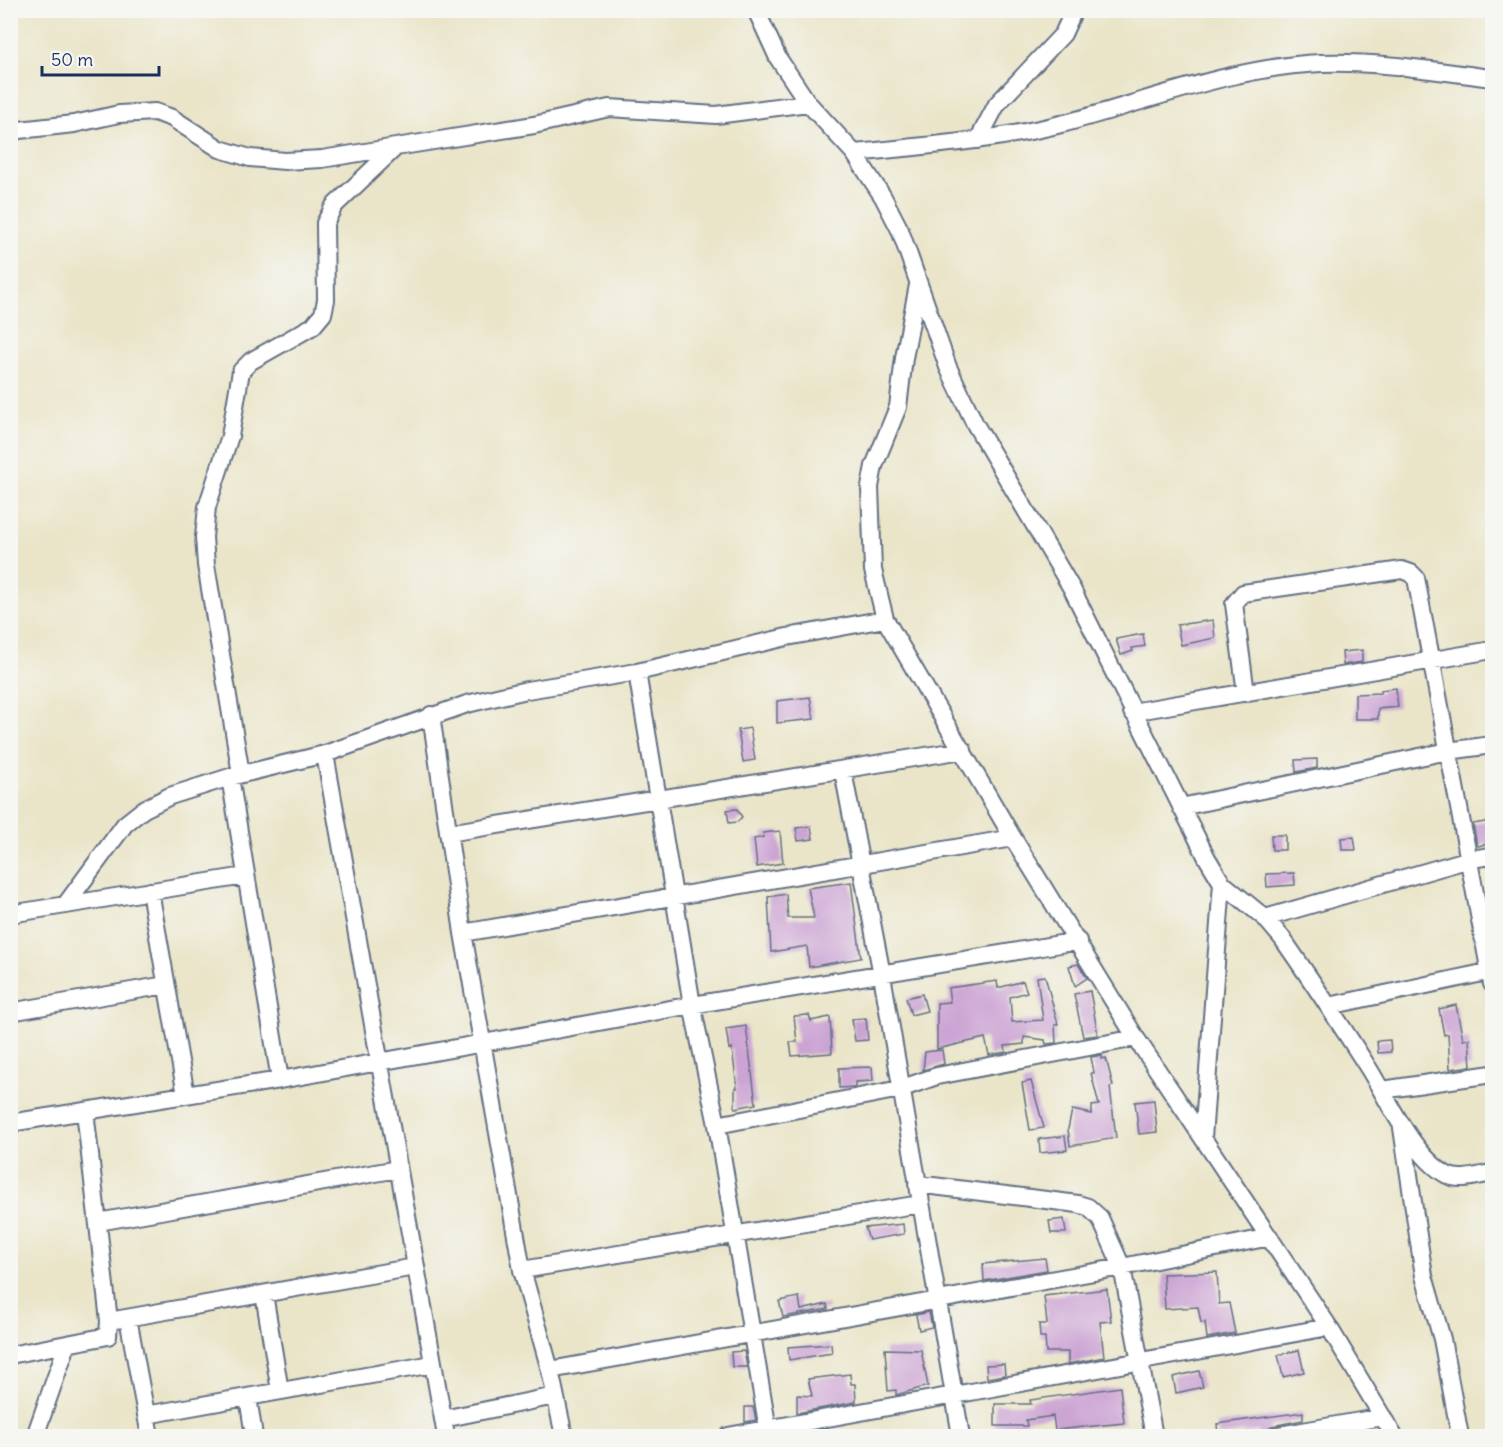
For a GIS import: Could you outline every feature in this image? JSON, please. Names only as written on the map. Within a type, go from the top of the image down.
[{"type":"street","points":[[756,10],[778,58],[808,103],[854,153],[883,197],[900,230],[948,367],[975,424],[1072,589],[1132,712],[1222,882],[1265,918],[1329,1006],[1382,1090],[1402,1128],[1438,1168],[1449,1176],[1464,1178],[1492,1173]]},
{"type":"street","points":[[978,140],[997,104],[1063,34],[1074,10]]},
{"type":"street","points":[[854,153],[978,140],[1053,126],[1217,80],[1266,69],[1321,63],[1395,65],[1492,78]]},
{"type":"street","points":[[10,131],[146,112],[171,118],[220,149],[250,158],[285,161],[322,159],[534,125],[609,108],[716,115],[808,103]]},
{"type":"street","points":[[280,1080],[245,876],[235,776],[206,565],[204,537],[207,507],[230,436],[236,386],[241,371],[251,361],[313,326],[323,314],[326,300],[325,223],[334,206],[396,147]]},
{"type":"street","points":[[918,284],[903,358],[898,407],[874,466],[870,487],[873,570],[885,619],[1013,838],[1136,1038],[1329,1327],[1394,1437]]},
{"type":"street","points":[[1246,693],[1234,604],[1243,593],[1402,570],[1411,573],[1416,578],[1492,976],[1329,1006]]},
{"type":"street","points":[[66,904],[107,845],[125,824],[144,809],[170,796],[235,776],[325,754],[431,715],[527,690],[637,672],[764,642],[885,619]]},
{"type":"street","points":[[1132,712],[1492,650]]},
{"type":"street","points":[[637,672],[692,1005],[717,1125],[769,1433]]},
{"type":"street","points":[[431,715],[481,1043],[522,1270],[550,1370],[564,1437]]},
{"type":"street","points":[[1181,807],[1449,751],[1492,745]]},
{"type":"street","points":[[448,833],[658,801],[963,750]]},
{"type":"street","points":[[325,754],[446,1437]]},
{"type":"street","points":[[843,771],[882,975],[961,1437]]},
{"type":"street","points":[[463,933],[1013,838]]},
{"type":"street","points":[[1265,918],[1470,859],[1492,856]]},
{"type":"street","points":[[10,914],[245,876]]},
{"type":"street","points":[[1203,1138],[1222,882]]},
{"type":"street","points":[[150,891],[186,1095]]},
{"type":"street","points":[[10,1123],[280,1080],[379,1060],[692,1005],[1078,941]]},
{"type":"street","points":[[10,1012],[166,985]]},
{"type":"street","points":[[717,1125],[900,1089],[937,1076],[1136,1038]]},
{"type":"street","points":[[1382,1090],[1492,1074]]},
{"type":"street","points":[[10,1355],[67,1346],[108,1336],[109,1321],[85,1111]]},
{"type":"street","points":[[1402,1128],[1424,1276],[1442,1339],[1460,1437]]},
{"type":"street","points":[[98,1222],[398,1169]]},
{"type":"street","points":[[916,1184],[1088,1207],[1100,1218],[1122,1267],[1154,1437]]},
{"type":"street","points":[[522,1270],[920,1204]]},
{"type":"street","points":[[550,1370],[939,1301],[1270,1237]]},
{"type":"street","points":[[109,1321],[415,1267]]},
{"type":"street","points":[[264,1294],[280,1391]]},
{"type":"street","points":[[128,1318],[150,1437]]},
{"type":"street","points":[[728,1437],[769,1433],[954,1396],[1329,1327]]},
{"type":"street","points":[[35,1437],[67,1346]]},
{"type":"street","points":[[146,1415],[433,1364]]},
{"type":"street","points":[[443,1419],[555,1395]]},
{"type":"street","points":[[248,1397],[254,1437]]},
{"type":"street","points":[[1274,1437],[1383,1417]]},
{"type":"building","points":[[1213,620],[1215,638],[1181,645],[1177,625]]},
{"type":"building","points":[[1143,634],[1145,646],[1132,648],[1133,651],[1121,655],[1116,639]]},
{"type":"building","points":[[1362,650],[1362,662],[1343,665],[1342,652]]},
{"type":"building","points":[[1396,688],[1398,707],[1378,709],[1378,719],[1355,719],[1355,694],[1381,693],[1381,690]]},
{"type":"building","points":[[810,697],[814,719],[777,723],[777,701]]},
{"type":"building","points":[[750,728],[755,760],[743,762],[738,730]]},
{"type":"building","points":[[1317,759],[1317,768],[1296,772],[1295,760]]},
{"type":"building","points":[[737,809],[742,817],[737,822],[729,823],[727,810]]},
{"type":"building","points":[[1491,821],[1492,843],[1477,846],[1473,824]]},
{"type":"building","points":[[811,826],[813,839],[798,841],[796,828]]},
{"type":"building","points":[[780,831],[783,863],[757,867],[754,839],[764,837],[763,833]]},
{"type":"building","points":[[1271,835],[1285,835],[1285,850],[1272,850]]},
{"type":"building","points":[[1354,837],[1356,850],[1342,850],[1341,838]]},
{"type":"building","points":[[1294,873],[1295,885],[1267,887],[1266,874]]},
{"type":"building","points":[[851,882],[861,958],[809,967],[807,946],[771,952],[768,897],[786,894],[788,918],[814,918],[808,888]]},
{"type":"building","points":[[1078,964],[1087,978],[1075,986],[1069,966]]},
{"type":"building","points":[[1045,976],[1058,1024],[1055,1025],[1056,1043],[1046,1044],[1045,1040],[1024,1037],[1024,1044],[1005,1046],[1006,1052],[989,1055],[985,1038],[937,1049],[937,1003],[950,1002],[948,988],[997,981],[998,988],[1023,981],[1027,992],[1010,997],[1012,1022],[1043,1020],[1037,977]]},
{"type":"building","points":[[1090,991],[1098,1035],[1083,1037],[1074,994]]},
{"type":"building","points":[[922,994],[927,1011],[911,1015],[906,998]]},
{"type":"building","points":[[1456,1005],[1463,1040],[1469,1039],[1471,1066],[1450,1069],[1448,1034],[1444,1035],[1439,1009]]},
{"type":"building","points":[[809,1015],[811,1021],[830,1017],[832,1053],[792,1056],[790,1042],[797,1042],[794,1016]]},
{"type":"building","points":[[866,1018],[868,1040],[855,1041],[852,1019]]},
{"type":"building","points":[[746,1026],[756,1104],[735,1108],[735,1088],[737,1088],[732,1048],[729,1049],[726,1029]]},
{"type":"building","points":[[1390,1040],[1391,1052],[1378,1053],[1377,1041]]},
{"type":"building","points":[[942,1050],[944,1064],[923,1070],[925,1052]]},
{"type":"building","points":[[1102,1055],[1102,1059],[1106,1058],[1113,1086],[1110,1087],[1116,1138],[1070,1146],[1068,1129],[1072,1110],[1092,1114],[1092,1106],[1099,1105],[1091,1073],[1094,1073],[1091,1057]]},
{"type":"building","points":[[872,1067],[873,1081],[855,1082],[855,1087],[839,1088],[839,1068]]},
{"type":"building","points":[[1031,1081],[1044,1128],[1030,1130],[1022,1083]]},
{"type":"building","points":[[1154,1100],[1157,1132],[1139,1134],[1135,1102]]},
{"type":"building","points":[[1065,1136],[1067,1150],[1040,1153],[1039,1139]]},
{"type":"building","points":[[1064,1219],[1066,1233],[1051,1233],[1049,1221]]},
{"type":"building","points":[[903,1224],[904,1234],[869,1240],[865,1228]]},
{"type":"building","points":[[1045,1258],[1047,1270],[984,1281],[983,1264]]},
{"type":"building","points":[[1217,1272],[1219,1304],[1229,1303],[1235,1333],[1207,1338],[1205,1322],[1201,1323],[1198,1307],[1165,1309],[1163,1274]]},
{"type":"building","points":[[1107,1289],[1111,1321],[1100,1322],[1104,1357],[1068,1364],[1068,1352],[1046,1352],[1045,1337],[1040,1337],[1039,1324],[1047,1324],[1044,1296]]},
{"type":"building","points":[[799,1297],[801,1310],[827,1304],[828,1309],[783,1317],[779,1301]]},
{"type":"building","points":[[929,1312],[932,1327],[919,1330],[916,1315]]},
{"type":"building","points":[[831,1344],[832,1353],[789,1360],[788,1347]]},
{"type":"building","points":[[885,1349],[921,1350],[928,1386],[896,1395],[896,1390],[888,1391]]},
{"type":"building","points":[[1299,1350],[1304,1372],[1283,1377],[1278,1355]]},
{"type":"building","points":[[744,1351],[747,1367],[732,1367],[731,1352]]},
{"type":"building","points":[[1004,1364],[1005,1375],[987,1378],[986,1365]]},
{"type":"building","points":[[1199,1371],[1203,1387],[1176,1393],[1173,1377]]},
{"type":"building","points":[[850,1374],[851,1384],[855,1384],[856,1402],[797,1413],[797,1395],[812,1396],[808,1379]]},
{"type":"building","points":[[1120,1387],[1124,1423],[1055,1430],[1053,1416],[1026,1420],[1027,1426],[995,1426],[995,1404],[1031,1404],[1030,1400]]},
{"type":"building","points":[[745,1407],[753,1407],[756,1420],[745,1422]]},
{"type":"building","points":[[1303,1412],[1303,1420],[1272,1426],[1264,1435],[1259,1436],[1258,1431],[1218,1436],[1217,1424]]},
{"type":"building","points":[[828,1428],[830,1437],[798,1437],[798,1434]]}]
